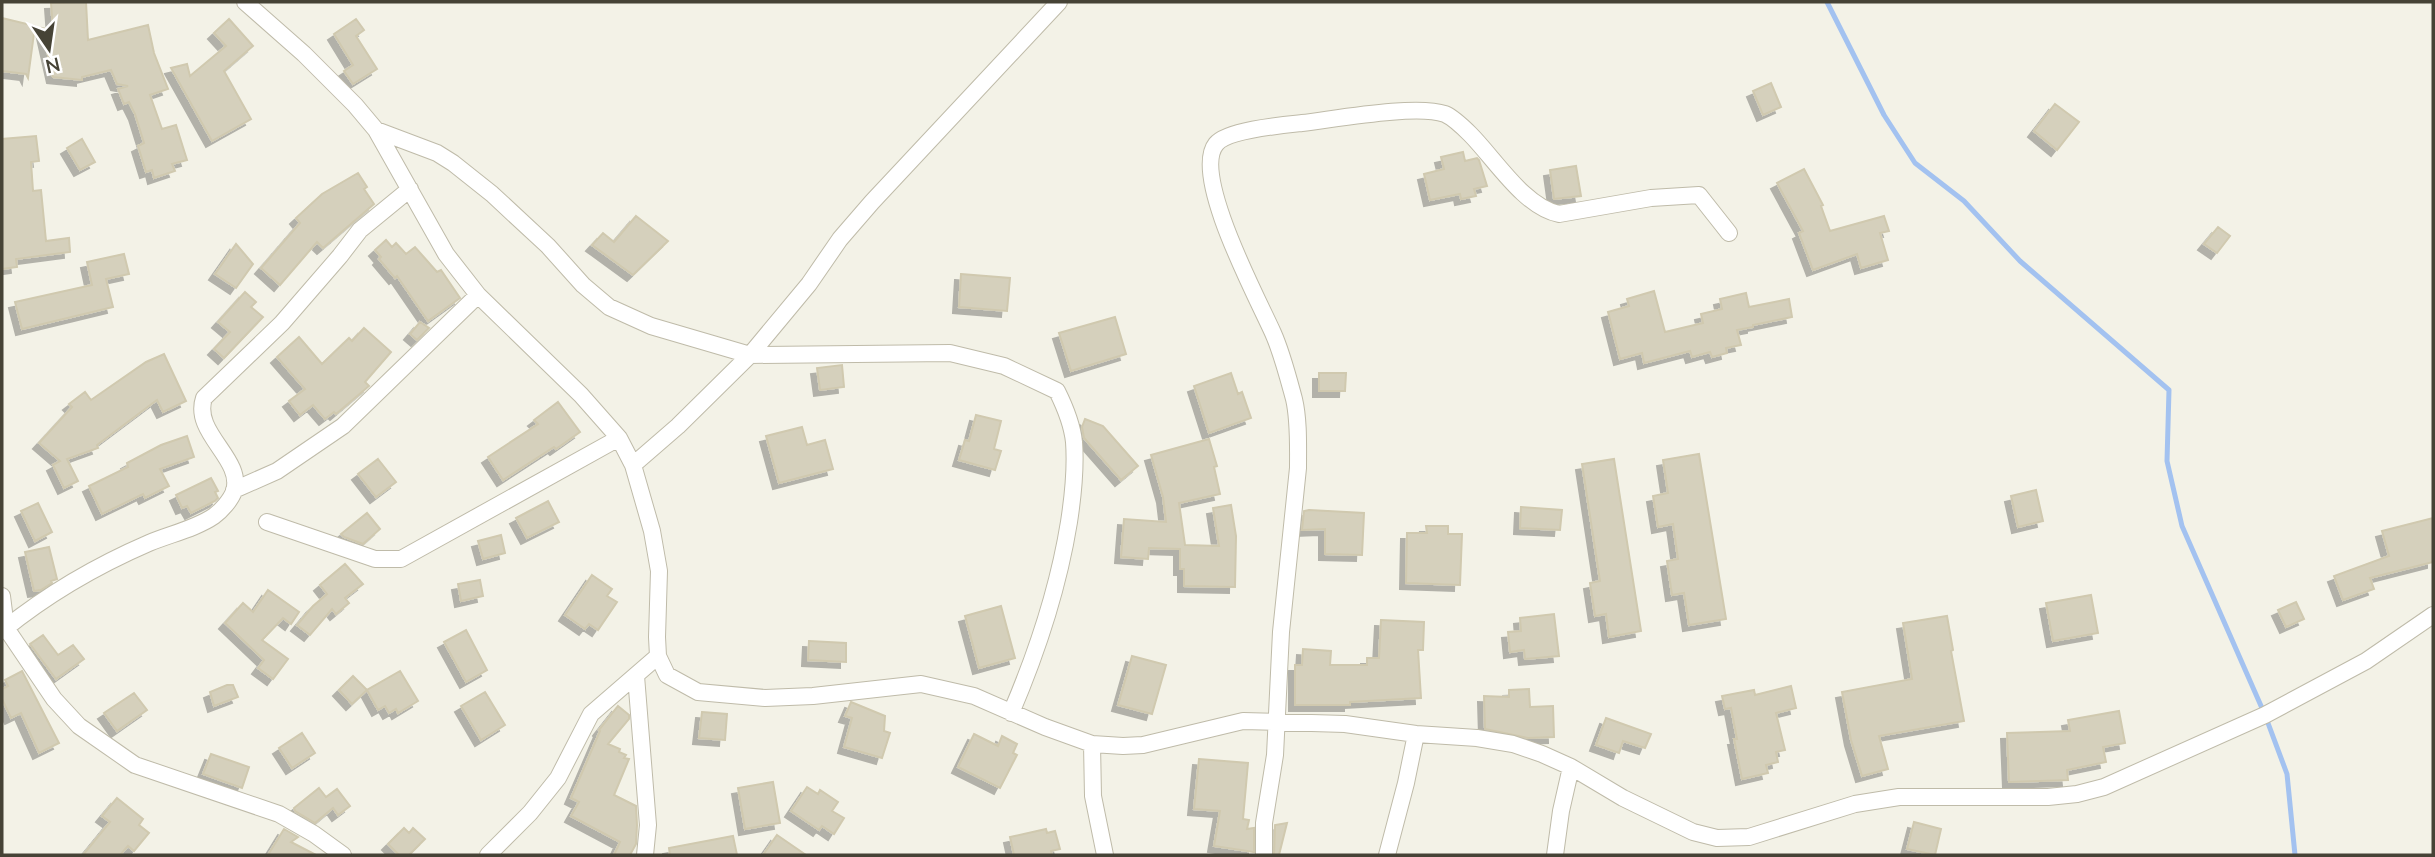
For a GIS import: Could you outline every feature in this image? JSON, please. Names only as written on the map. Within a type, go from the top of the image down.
[{"type":"street","points":[[245,2],[304,54],[376,130],[446,254],[478,295],[581,395],[619,438],[633,465],[652,531],[660,571],[658,656],[667,676],[698,692],[765,698],[813,696],[921,684],[974,696],[1093,744],[1143,744],[1242,721],[1345,724],[1416,734],[1477,738],[1513,744],[1542,754],[1693,832],[1717,838],[1749,837],[1855,804],[1899,797],[2048,797],[2105,787],[2265,715],[2366,661],[2433,615]]},
{"type":"street","points":[[633,465],[678,426],[750,355],[809,284],[840,239],[864,211],[1059,2]]},
{"type":"street","points":[[1264,855],[1264,823],[1275,755],[1281,632],[1298,468],[1295,402],[1274,336],[1242,269],[1223,219],[1210,174],[1210,153],[1216,143],[1224,137],[1289,125],[1429,111],[1447,115],[1461,125],[1518,187],[1548,212],[1559,214],[1651,198],[1699,195],[1730,233]]},
{"type":"street","points":[[376,130],[437,152],[453,163],[492,194],[548,246],[583,285],[608,307],[651,326],[750,355],[950,353],[1004,366],[1057,391],[1068,415],[1074,443],[1073,495],[1061,572],[1031,665],[1011,713]]},
{"type":"street","points":[[234,490],[233,475],[226,457],[208,431],[202,415],[204,398],[282,323],[360,230],[411,189]]},
{"type":"street","points":[[4,630],[108,562],[213,516],[222,509],[234,490],[277,471],[343,426],[478,295]]},
{"type":"street","points":[[267,522],[375,559],[401,559],[619,438]]},
{"type":"street","points":[[2,596],[4,630],[54,699],[79,726],[135,765],[279,814],[343,855]]},
{"type":"street","points":[[488,855],[530,813],[558,778],[591,714],[658,656]]},
{"type":"street","points":[[636,676],[648,825],[645,855]]},
{"type":"street","points":[[1387,855],[1416,734]]},
{"type":"street","points":[[1093,744],[1093,796],[1105,855]]},
{"type":"street","points":[[1555,855],[1571,767]]},
{"type":"building","points":[[86,2],[88,40],[148,25],[154,53],[168,89],[150,95],[162,129],[176,125],[187,160],[172,164],[175,171],[154,178],[152,170],[146,172],[138,146],[144,143],[135,114],[129,102],[124,104],[118,89],[128,86],[117,84],[111,70],[82,77],[82,80],[53,77],[42,28],[53,30],[51,3]]},
{"type":"building","points":[[2,18],[35,26],[28,78],[26,74],[2,71]]},
{"type":"building","points":[[229,19],[253,46],[224,71],[251,119],[212,141],[171,68],[187,64],[190,76],[226,46],[214,33]]},
{"type":"building","points":[[356,19],[364,30],[356,36],[377,69],[353,84],[344,71],[353,65],[334,34]]},
{"type":"building","points":[[1771,83],[1781,107],[1763,115],[1753,91]]},
{"type":"building","points":[[2055,104],[2079,122],[2057,150],[2034,131]]},
{"type":"building","points":[[36,136],[39,161],[31,162],[33,191],[41,190],[46,241],[69,238],[70,252],[16,259],[17,267],[2,269],[2,139]]},
{"type":"building","points":[[82,139],[95,162],[80,170],[67,148]]},
{"type":"building","points":[[1463,152],[1465,161],[1477,158],[1479,160],[1487,186],[1474,189],[1476,196],[1461,199],[1460,194],[1430,200],[1424,174],[1444,169],[1441,157]]},
{"type":"building","points":[[1576,166],[1581,196],[1554,199],[1550,170]]},
{"type":"building","points":[[1804,169],[1823,205],[1821,206],[1830,231],[1884,216],[1889,231],[1880,233],[1888,260],[1861,268],[1857,254],[1813,270],[1799,233],[1803,231],[1777,183]]},
{"type":"building","points":[[358,173],[374,204],[323,248],[317,242],[280,285],[261,268],[300,223],[296,218],[322,194]]},
{"type":"building","points":[[636,216],[668,241],[633,275],[592,245],[603,233],[614,242]]},
{"type":"building","points":[[2218,227],[2230,236],[2217,253],[2204,244]]},
{"type":"building","points":[[386,240],[392,247],[396,243],[406,254],[415,247],[437,272],[441,270],[460,298],[428,321],[397,276],[395,278],[379,259],[381,257],[375,250]]},
{"type":"building","points":[[236,244],[253,264],[236,288],[215,274]]},
{"type":"building","points":[[124,254],[129,274],[106,279],[113,307],[22,329],[15,302],[92,285],[87,262]]},
{"type":"building","points":[[961,274],[1010,278],[1007,311],[959,307]]},
{"type":"building","points":[[1654,291],[1665,332],[1703,323],[1701,314],[1722,309],[1720,299],[1746,293],[1749,307],[1789,299],[1792,317],[1737,330],[1741,345],[1726,348],[1727,353],[1712,357],[1710,352],[1692,357],[1690,351],[1644,363],[1642,353],[1620,359],[1608,312],[1629,306],[1627,299]]},
{"type":"building","points":[[245,292],[256,302],[251,307],[263,317],[224,358],[214,349],[230,332],[218,322]]},
{"type":"building","points":[[1115,317],[1126,354],[1071,371],[1059,333]]},
{"type":"building","points":[[420,322],[429,328],[417,340],[410,334]]},
{"type":"building","points":[[364,328],[391,352],[365,382],[369,386],[336,414],[334,412],[325,419],[313,405],[300,415],[289,401],[305,389],[277,357],[299,337],[322,364],[349,338],[352,341]]},
{"type":"building","points":[[164,354],[186,401],[163,412],[157,400],[97,445],[98,448],[67,459],[78,481],[64,488],[53,465],[60,461],[39,443],[72,407],[69,404],[85,392],[91,400],[146,362]]},
{"type":"building","points":[[842,365],[844,387],[820,390],[817,368]]},
{"type":"building","points":[[1231,373],[1238,394],[1242,392],[1251,418],[1209,433],[1194,386]]},
{"type":"building","points":[[1319,373],[1346,373],[1345,391],[1319,391]]},
{"type":"building","points":[[558,402],[580,432],[503,480],[488,457],[538,424],[534,420]]},
{"type":"building","points":[[976,415],[1001,421],[994,449],[1001,451],[995,470],[959,460],[965,440],[969,441]]},
{"type":"building","points":[[1085,419],[1103,426],[1138,466],[1121,480],[1084,438],[1082,427]]},
{"type":"building","points":[[802,427],[807,445],[825,440],[833,469],[779,483],[766,436]]},
{"type":"building","points":[[187,436],[194,457],[160,469],[169,486],[145,498],[143,494],[102,514],[89,486],[128,467],[127,463],[161,445]]},
{"type":"building","points":[[1209,439],[1217,466],[1214,467],[1220,494],[1179,503],[1185,545],[1219,546],[1213,508],[1231,505],[1236,536],[1235,587],[1184,586],[1184,569],[1180,569],[1180,549],[1149,548],[1148,559],[1121,557],[1124,519],[1166,522],[1163,497],[1151,455]]},
{"type":"building","points":[[1699,454],[1726,619],[1689,625],[1684,593],[1672,595],[1667,561],[1678,559],[1673,524],[1658,527],[1653,496],[1668,493],[1663,460]]},
{"type":"building","points":[[378,459],[396,482],[376,497],[358,474]]},
{"type":"building","points":[[1614,459],[1641,631],[1609,637],[1606,614],[1595,616],[1590,583],[1600,581],[1582,464]]},
{"type":"building","points":[[211,478],[218,491],[215,492],[218,498],[191,513],[187,506],[182,508],[176,495]]},
{"type":"building","points":[[2036,490],[2043,521],[2018,527],[2011,496]]},
{"type":"building","points":[[548,501],[559,522],[527,538],[516,518]]},
{"type":"building","points":[[38,503],[52,532],[35,541],[21,511]]},
{"type":"building","points":[[1521,507],[1562,510],[1560,530],[1520,528]]},
{"type":"building","points":[[1304,511],[1364,513],[1362,555],[1325,554],[1325,529],[1302,530]]},
{"type":"building","points":[[367,513],[380,529],[363,544],[341,534]]},
{"type":"building","points":[[2433,518],[2433,562],[2370,578],[2374,589],[2343,600],[2334,576],[2389,556],[2382,531]]},
{"type":"building","points":[[1426,526],[1448,526],[1448,534],[1462,534],[1460,585],[1406,583],[1407,533],[1427,533]]},
{"type":"building","points":[[501,535],[505,553],[483,559],[478,541]]},
{"type":"building","points":[[49,547],[57,579],[41,590],[34,591],[25,552]]},
{"type":"building","points":[[345,564],[363,584],[345,598],[349,603],[336,614],[332,609],[310,635],[297,625],[327,594],[320,585]]},
{"type":"building","points":[[592,575],[612,589],[607,596],[617,602],[598,630],[589,624],[585,629],[565,615]]},
{"type":"building","points":[[480,580],[483,596],[461,601],[458,584]]},
{"type":"building","points":[[268,590],[299,612],[291,624],[283,618],[262,640],[288,659],[273,679],[258,668],[264,660],[225,623],[243,603],[253,612]]},
{"type":"building","points":[[2091,595],[2098,633],[2053,641],[2046,603]]},
{"type":"building","points":[[2296,602],[2304,619],[2286,627],[2278,610]]},
{"type":"building","points":[[1001,606],[1015,658],[979,668],[965,616]]},
{"type":"building","points":[[1554,614],[1559,656],[1525,659],[1524,650],[1510,652],[1508,632],[1521,631],[1520,618]]},
{"type":"building","points":[[1947,616],[1964,721],[1879,736],[1888,769],[1862,776],[1851,740],[1842,692],[1912,679],[1903,623]]},
{"type":"building","points":[[1381,620],[1424,622],[1423,650],[1418,650],[1421,698],[1350,702],[1350,705],[1295,705],[1295,665],[1302,665],[1303,649],[1331,651],[1330,665],[1367,665],[1367,658],[1379,658]]},
{"type":"building","points":[[466,630],[487,670],[466,682],[444,642]]},
{"type":"building","points":[[43,635],[58,655],[73,645],[84,659],[56,679],[30,644]]},
{"type":"building","points":[[809,641],[846,643],[846,662],[808,660]]},
{"type":"building","points":[[1132,656],[1166,665],[1152,714],[1118,705]]},
{"type":"building","points":[[22,671],[59,743],[39,753],[21,713],[11,718],[2,699],[2,689],[8,686],[5,680]]},
{"type":"building","points":[[400,671],[418,701],[398,713],[396,709],[389,713],[385,706],[378,710],[367,690]]},
{"type":"building","points":[[353,676],[367,690],[352,704],[339,690]]},
{"type":"building","points":[[233,685],[238,697],[214,706],[210,692]]},
{"type":"building","points":[[1791,686],[1796,708],[1776,713],[1785,750],[1776,752],[1778,762],[1766,765],[1768,773],[1742,779],[1731,708],[1725,709],[1722,696],[1754,690],[1755,695]]},
{"type":"building","points":[[1529,689],[1530,707],[1553,706],[1554,737],[1528,738],[1485,729],[1484,696],[1509,697],[1509,690]]},
{"type":"building","points":[[485,692],[505,725],[481,740],[461,706]]},
{"type":"building","points":[[134,693],[147,710],[117,731],[104,713]]},
{"type":"building","points":[[851,702],[885,716],[884,731],[890,733],[882,758],[844,747],[852,718],[845,716]]},
{"type":"building","points":[[618,706],[629,715],[629,719],[608,744],[620,749],[619,752],[626,755],[624,758],[629,759],[614,795],[636,806],[636,844],[630,855],[614,855],[620,842],[571,816],[579,802],[571,798],[599,730]]},
{"type":"building","points":[[2119,711],[2125,743],[2103,747],[2106,762],[2067,770],[2068,780],[2009,782],[2007,733],[2070,731],[2068,720]]},
{"type":"building","points":[[702,712],[727,714],[725,740],[699,738]]},
{"type":"building","points":[[1606,718],[1651,734],[1645,748],[1623,741],[1619,753],[1596,745]]},
{"type":"building","points":[[302,733],[315,753],[292,768],[279,748]]},
{"type":"building","points":[[974,734],[998,746],[1002,736],[1017,744],[1013,753],[1017,755],[1000,788],[958,767]]},
{"type":"building","points":[[211,754],[249,767],[242,788],[203,774]]},
{"type":"building","points":[[1199,759],[1248,763],[1243,819],[1249,820],[1247,829],[1254,828],[1254,852],[1214,846],[1220,811],[1194,809]]},
{"type":"building","points":[[773,782],[780,823],[745,829],[738,788]]},
{"type":"building","points":[[807,787],[818,794],[820,790],[838,802],[832,811],[844,818],[834,834],[822,826],[819,830],[791,811]]},
{"type":"building","points":[[319,788],[326,797],[337,789],[350,806],[338,815],[333,808],[315,823],[295,811],[294,808]]},
{"type":"building","points":[[117,798],[143,819],[139,825],[149,833],[134,851],[128,846],[120,855],[83,855],[110,822],[102,816]]},
{"type":"building","points":[[1914,822],[1941,829],[1935,855],[1907,849]]},
{"type":"building","points":[[1287,823],[1279,855],[1274,855],[1275,825]]},
{"type":"building","points":[[404,828],[409,833],[413,828],[425,839],[409,855],[399,855],[388,844]]},
{"type":"building","points":[[284,829],[298,837],[291,842],[316,855],[268,855]]},
{"type":"building","points":[[1046,829],[1047,833],[1055,831],[1060,849],[1051,851],[1052,855],[1014,855],[1010,837]]},
{"type":"building","points":[[777,835],[806,855],[763,855]]},
{"type":"building","points":[[733,836],[737,855],[670,855],[669,848]]},
{"type":"waterway","points":[[1827,2],[1884,115],[1915,163],[1964,201],[2020,261],[2169,390],[2167,461],[2182,526],[2265,715],[2287,774],[2295,855]]}]
